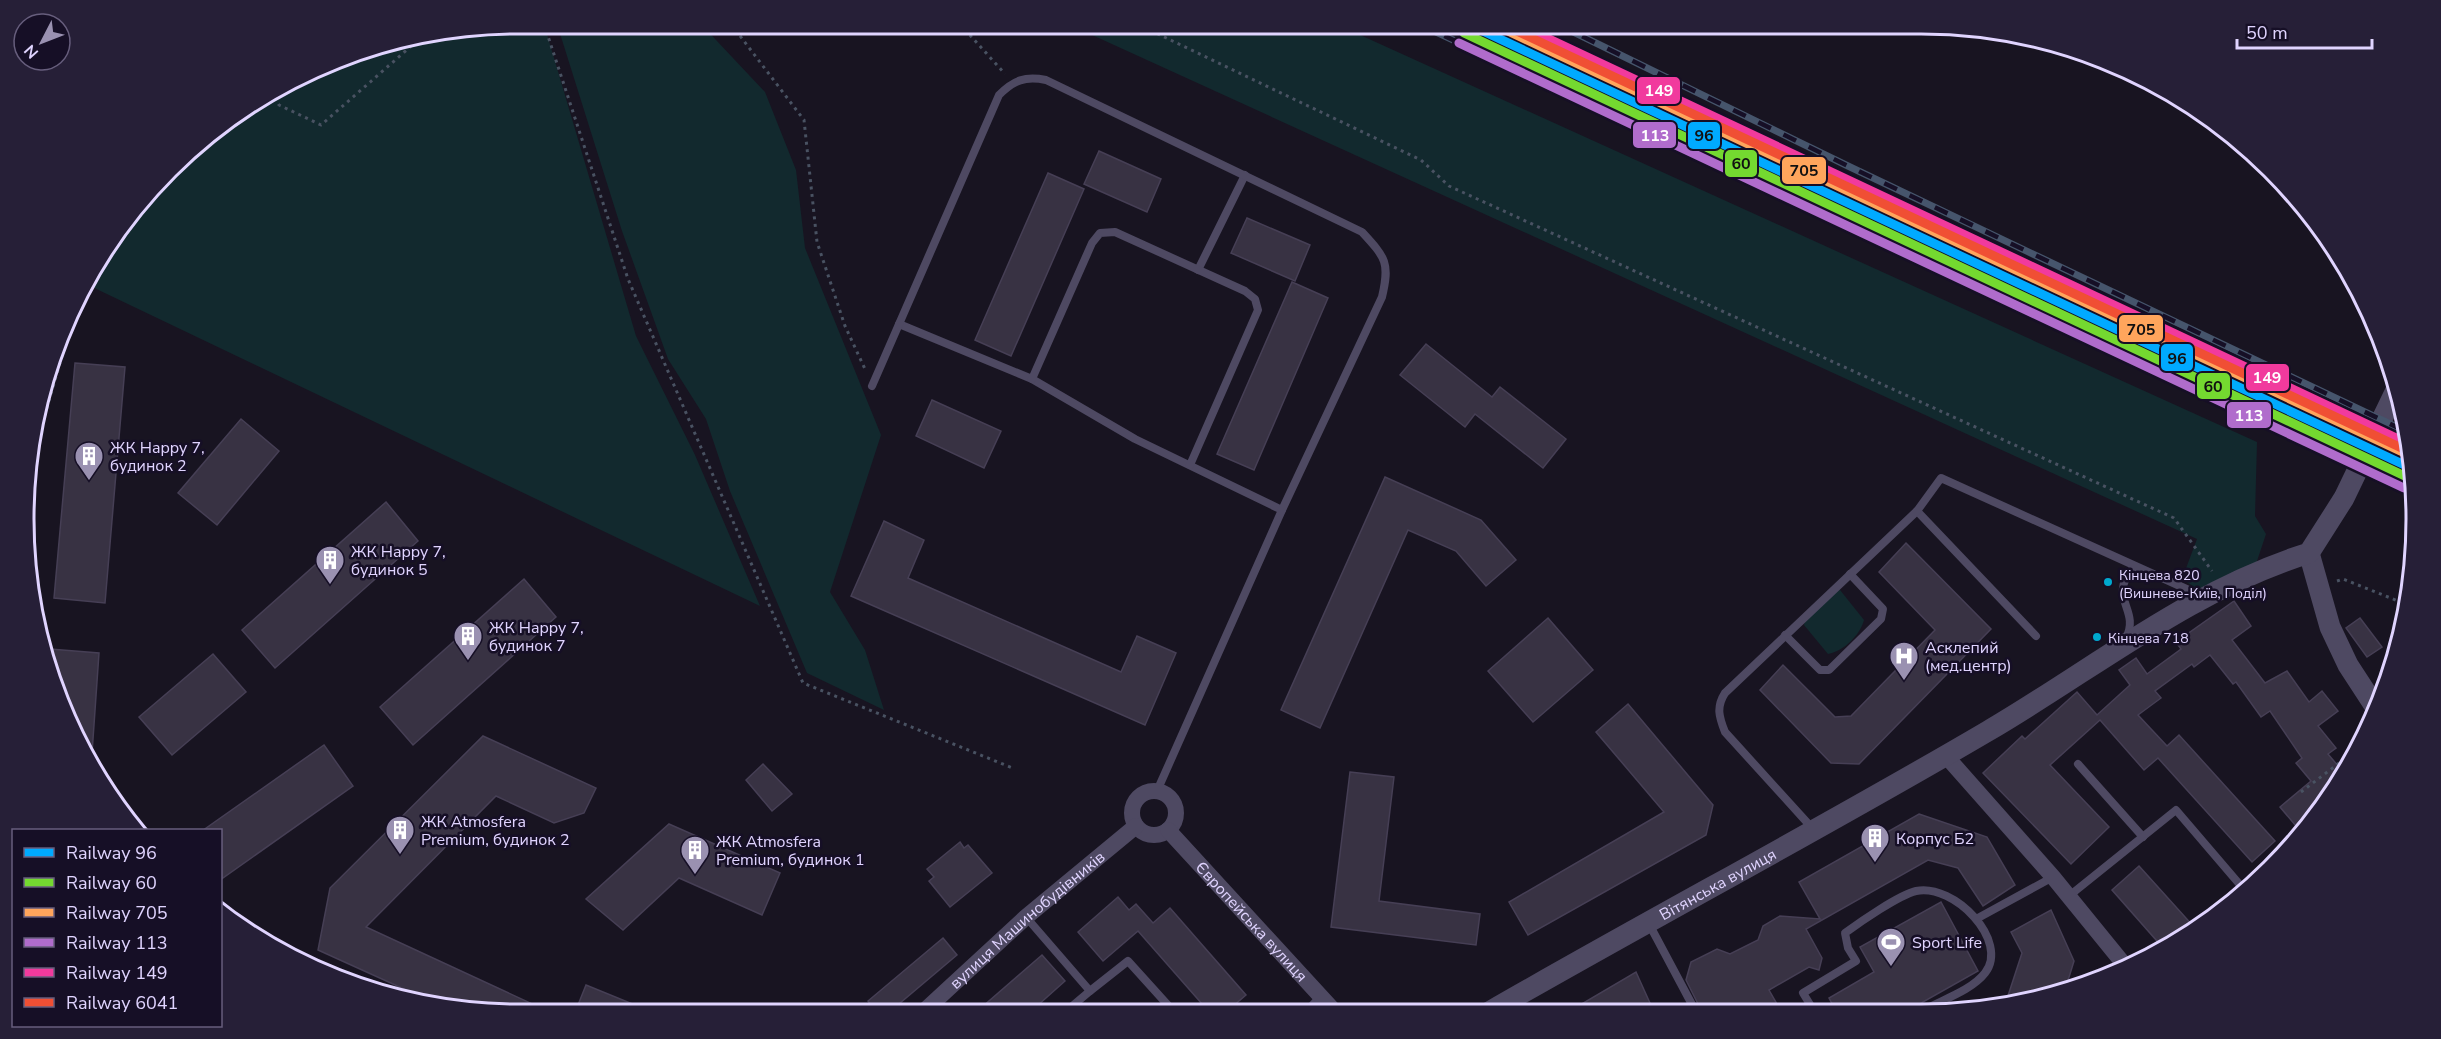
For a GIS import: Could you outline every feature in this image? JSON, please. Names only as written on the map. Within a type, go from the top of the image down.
[{"type":"street","points":[[2371,701],[2348,665],[2330,627],[2309,553],[2351,486],[2391,400]]},
{"type":"street","name":"Вітянська вулиця","points":[[1503,1004],[1946,756],[2203,596],[2264,567],[2309,553]]},
{"type":"street","points":[[1946,756],[2053,877],[2121,961]]},
{"type":"street","points":[[1150,791],[1157,791],[1170,798],[1176,811],[1173,825],[1155,836],[1140,831],[1132,812],[1137,798],[1150,791]]},
{"type":"street","name":"вулиця Машинобудівників","points":[[932,1004],[1026,917],[1136,826]]},
{"type":"street","name":"Європейська вулиця","points":[[1168,830],[1328,1004]]},
{"type":"lane","points":[[872,386],[999,95],[1012,82],[1030,77],[1046,80],[1362,232],[1379,250],[1388,273],[1382,297],[1282,510],[1157,791]]},
{"type":"lane","points":[[1198,270],[1245,175]]},
{"type":"lane","points":[[1032,379],[1092,243],[1100,233],[1115,232],[1245,291],[1255,299],[1258,310],[1190,465]]},
{"type":"lane","points":[[898,324],[1032,379],[1135,439],[1282,510]]},
{"type":"lane","points":[[1813,829],[1725,732],[1719,717],[1718,703],[1725,693],[1785,635],[1917,511],[1941,478],[2134,567],[2203,596]]},
{"type":"lane","points":[[1917,511],[2036,636]]},
{"type":"lane","points":[[2120,649],[2128,634],[2130,613],[2121,596],[2124,578],[2134,567]]},
{"type":"lane","points":[[1785,635],[1820,670],[1829,669],[1881,619],[1883,609],[1850,574]]},
{"type":"lane","points":[[2078,764],[2143,837]]},
{"type":"lane","points":[[2069,896],[2176,810],[2240,885]]},
{"type":"lane","points":[[1978,918],[2053,877]]},
{"type":"lane","points":[[1810,1004],[1803,993],[1856,961],[1848,948],[1845,933],[1916,891],[1934,891],[1956,899],[1978,918],[1990,957],[1985,973],[1968,986],[1936,1004]]},
{"type":"lane","points":[[1026,917],[1090,991]]},
{"type":"lane","points":[[1648,922],[1692,1004]]},
{"type":"lane","points":[[1075,1004],[1128,961],[1167,1004]]},
{"type":"lane","points":[[1313,1004],[1321,996]]},
{"type":"path","points":[[547,34],[628,279],[803,683],[1015,769]]},
{"type":"path","points":[[739,34],[804,120],[817,242],[845,326],[872,386]]},
{"type":"path","points":[[969,34],[1012,82]]},
{"type":"path","points":[[1158,34],[1421,160],[1449,186],[2174,518],[2223,586]]},
{"type":"path","points":[[276,100],[279,105],[321,124],[409,48]]},
{"type":"path","points":[[2320,589],[2343,579],[2399,601]]},
{"type":"path","points":[[2301,792],[2343,760]]},
{"type":"green space","points":[[547,34],[636,336],[695,455],[760,606],[94,288],[135,224],[177,177],[224,135],[277,99],[334,71],[394,51],[456,39]]},
{"type":"green space","points":[[560,34],[710,34],[765,92],[796,170],[805,248],[881,435],[830,592],[865,650],[884,710],[807,673],[730,491],[706,419],[668,359],[622,231]]},
{"type":"green space","points":[[1090,34],[1358,34],[2257,442],[2255,516],[2266,534],[2256,564],[2202,592],[2182,579],[2197,539]]},
{"type":"green space","points":[[1840,590],[1864,620],[1850,642],[1840,650],[1828,654],[1804,625],[1812,607],[1817,602],[1828,594]]},
{"type":"building","points":[[1099,151],[1161,179],[1147,212],[1084,184]]},
{"type":"building","points":[[1048,173],[1084,189],[1011,356],[975,340]]},
{"type":"building","points":[[1247,218],[1310,245],[1295,281],[1231,253]]},
{"type":"building","points":[[1292,282],[1328,298],[1254,470],[1217,454]]},
{"type":"building","points":[[1426,344],[1492,397],[1500,387],[1566,439],[1543,468],[1475,414],[1465,427],[1400,375]]},
{"type":"building","name":"ЖК Happy 7, будинок 2","points":[[75,363],[125,367],[105,603],[54,598]]},
{"type":"building","points":[[932,400],[1001,431],[984,468],[916,436]]},
{"type":"building","points":[[241,419],[279,451],[217,525],[178,493]]},
{"type":"building","points":[[1385,477],[1481,520],[1516,560],[1486,586],[1456,551],[1408,530],[1320,728],[1281,710]]},
{"type":"building","name":"ЖК Happy 7, будинок 5","points":[[386,502],[418,541],[275,668],[242,630]]},
{"type":"building","points":[[884,521],[924,540],[908,578],[1121,672],[1137,636],[1176,653],[1145,725],[851,596]]},
{"type":"building","points":[[1906,543],[1991,629],[1859,764],[1831,763],[1760,690],[1783,665],[1835,717],[1851,716],[1935,630],[1879,572]]},
{"type":"building","name":"ЖК Happy 7, будинок 7","points":[[524,579],[556,617],[413,745],[380,707]]},
{"type":"building","points":[[2234,601],[2251,626],[2232,640],[2265,683],[2287,671],[2309,702],[2322,691],[2338,711],[2318,726],[2336,748],[2328,754],[2339,767],[2296,826],[2280,807],[2311,781],[2296,763],[2302,758],[2270,711],[2261,717],[2236,682],[2233,684],[2210,655],[2194,667],[2192,664],[2155,691],[2161,698],[2138,715],[2167,746],[2179,735],[2275,841],[2252,862],[2158,758],[2144,770],[2100,720],[2050,765],[2109,827],[2071,864],[1983,773],[2022,736],[2025,739],[2077,692],[2097,715],[2130,685],[2119,670],[2136,658],[2147,674],[2181,649],[2176,642]]},
{"type":"building","points":[[1548,618],[1593,670],[1533,722],[1488,671]]},
{"type":"building","points":[[2360,618],[2382,647],[2367,657],[2346,628]]},
{"type":"building","points":[[52,649],[99,653],[92,749],[71,705]]},
{"type":"building","points":[[213,654],[246,692],[172,755],[139,717]]},
{"type":"building","points":[[1628,704],[1713,805],[1706,835],[1528,935],[1509,902],[1664,812],[1596,732]]},
{"type":"building","name":"ЖК Atmosfera Premium, будинок 2","points":[[483,736],[596,788],[584,813],[554,823],[496,796],[366,927],[532,1004],[456,1000],[409,991],[318,950],[330,888]]},
{"type":"building","points":[[324,745],[353,786],[222,879],[222,829],[205,829]]},
{"type":"building","points":[[763,764],[792,794],[772,811],[746,780]]},
{"type":"building","points":[[1350,772],[1394,777],[1379,901],[1480,914],[1476,945],[1331,927]]},
{"type":"building","points":[[1919,814],[1987,837],[2015,885],[1983,906],[1958,868],[1928,860],[1806,929],[1822,958],[1819,970],[1809,967],[1769,990],[1777,1004],[1698,1004],[1686,980],[1691,962],[1717,949],[1730,954],[1758,940],[1763,926],[1780,916],[1820,919],[1799,882]]},
{"type":"building","name":"ЖК Atmosfera Premium, будинок 1","points":[[669,824],[780,873],[762,915],[679,878],[623,930],[586,899]]},
{"type":"building","points":[[960,842],[964,848],[968,845],[992,873],[950,907],[929,881],[934,877],[927,869]]},
{"type":"building","points":[[2139,866],[2191,923],[2158,943],[2112,890]]},
{"type":"building","points":[[1118,897],[1129,910],[1136,904],[1153,923],[1170,908],[1246,995],[1236,1004],[1202,1004],[1138,931],[1103,961],[1078,932]]},
{"type":"building","points":[[1941,902],[1978,971],[1919,1004],[1832,1004],[1829,998],[1874,972],[1860,947]]},
{"type":"building","points":[[2051,910],[2074,961],[2068,982],[2008,996],[2022,953],[2011,932]]},
{"type":"building","points":[[943,938],[957,955],[899,1004],[870,1004],[868,1001]]},
{"type":"building","points":[[1042,955],[1065,981],[1039,1004],[986,1004]]},
{"type":"building","points":[[1636,972],[1650,1004],[1582,1004]]},
{"type":"building","points":[[586,985],[633,1004],[578,1004]]},
{"type":"railway","points":[[1440,34],[1824,214],[2065,331],[2405,489]]},
{"type":"railway","points":[[1577,34],[1848,166],[2397,427]]},
{"type":"rail line","name":"60","points":[[1466,34],[2404,476]]},
{"type":"rail line","name":"96","points":[[1489,34],[2403,464]]},
{"type":"rail line","name":"705","points":[[1514,34],[2401,451]]},
{"type":"rail line","name":"6041","points":[[1523,34],[2401,448]]},
{"type":"rail line","name":"149","points":[[1538,34],[2399,439]]},
{"type":"rail line","name":"113","points":[[1459,43],[2404,488]]},
{"type":"place","name":"ЖК Happy 7, будинок 2","points":[[89,482]]},
{"type":"place","name":"Кінцева 820 (Вишневе-Київ, Поділ)","points":[[2108,582]]},
{"type":"place","name":"ЖК Happy 7, будинок 5","points":[[330,586]]},
{"type":"place","name":"Кінцева 718","points":[[2097,637]]},
{"type":"place","name":"ЖК Happy 7, будинок 7","points":[[468,662]]},
{"type":"place","name":"Асклепий (мед.центр)","points":[[1904,682]]},
{"type":"place","name":"ЖК Atmosfera Premium, будинок 2","points":[[400,856]]},
{"type":"place","name":"Корпус Б2","points":[[1875,864]]},
{"type":"place","name":"ЖК Atmosfera Premium, будинок 1","points":[[695,876]]},
{"type":"place","name":"Sport Life","points":[[1891,968]]}]
